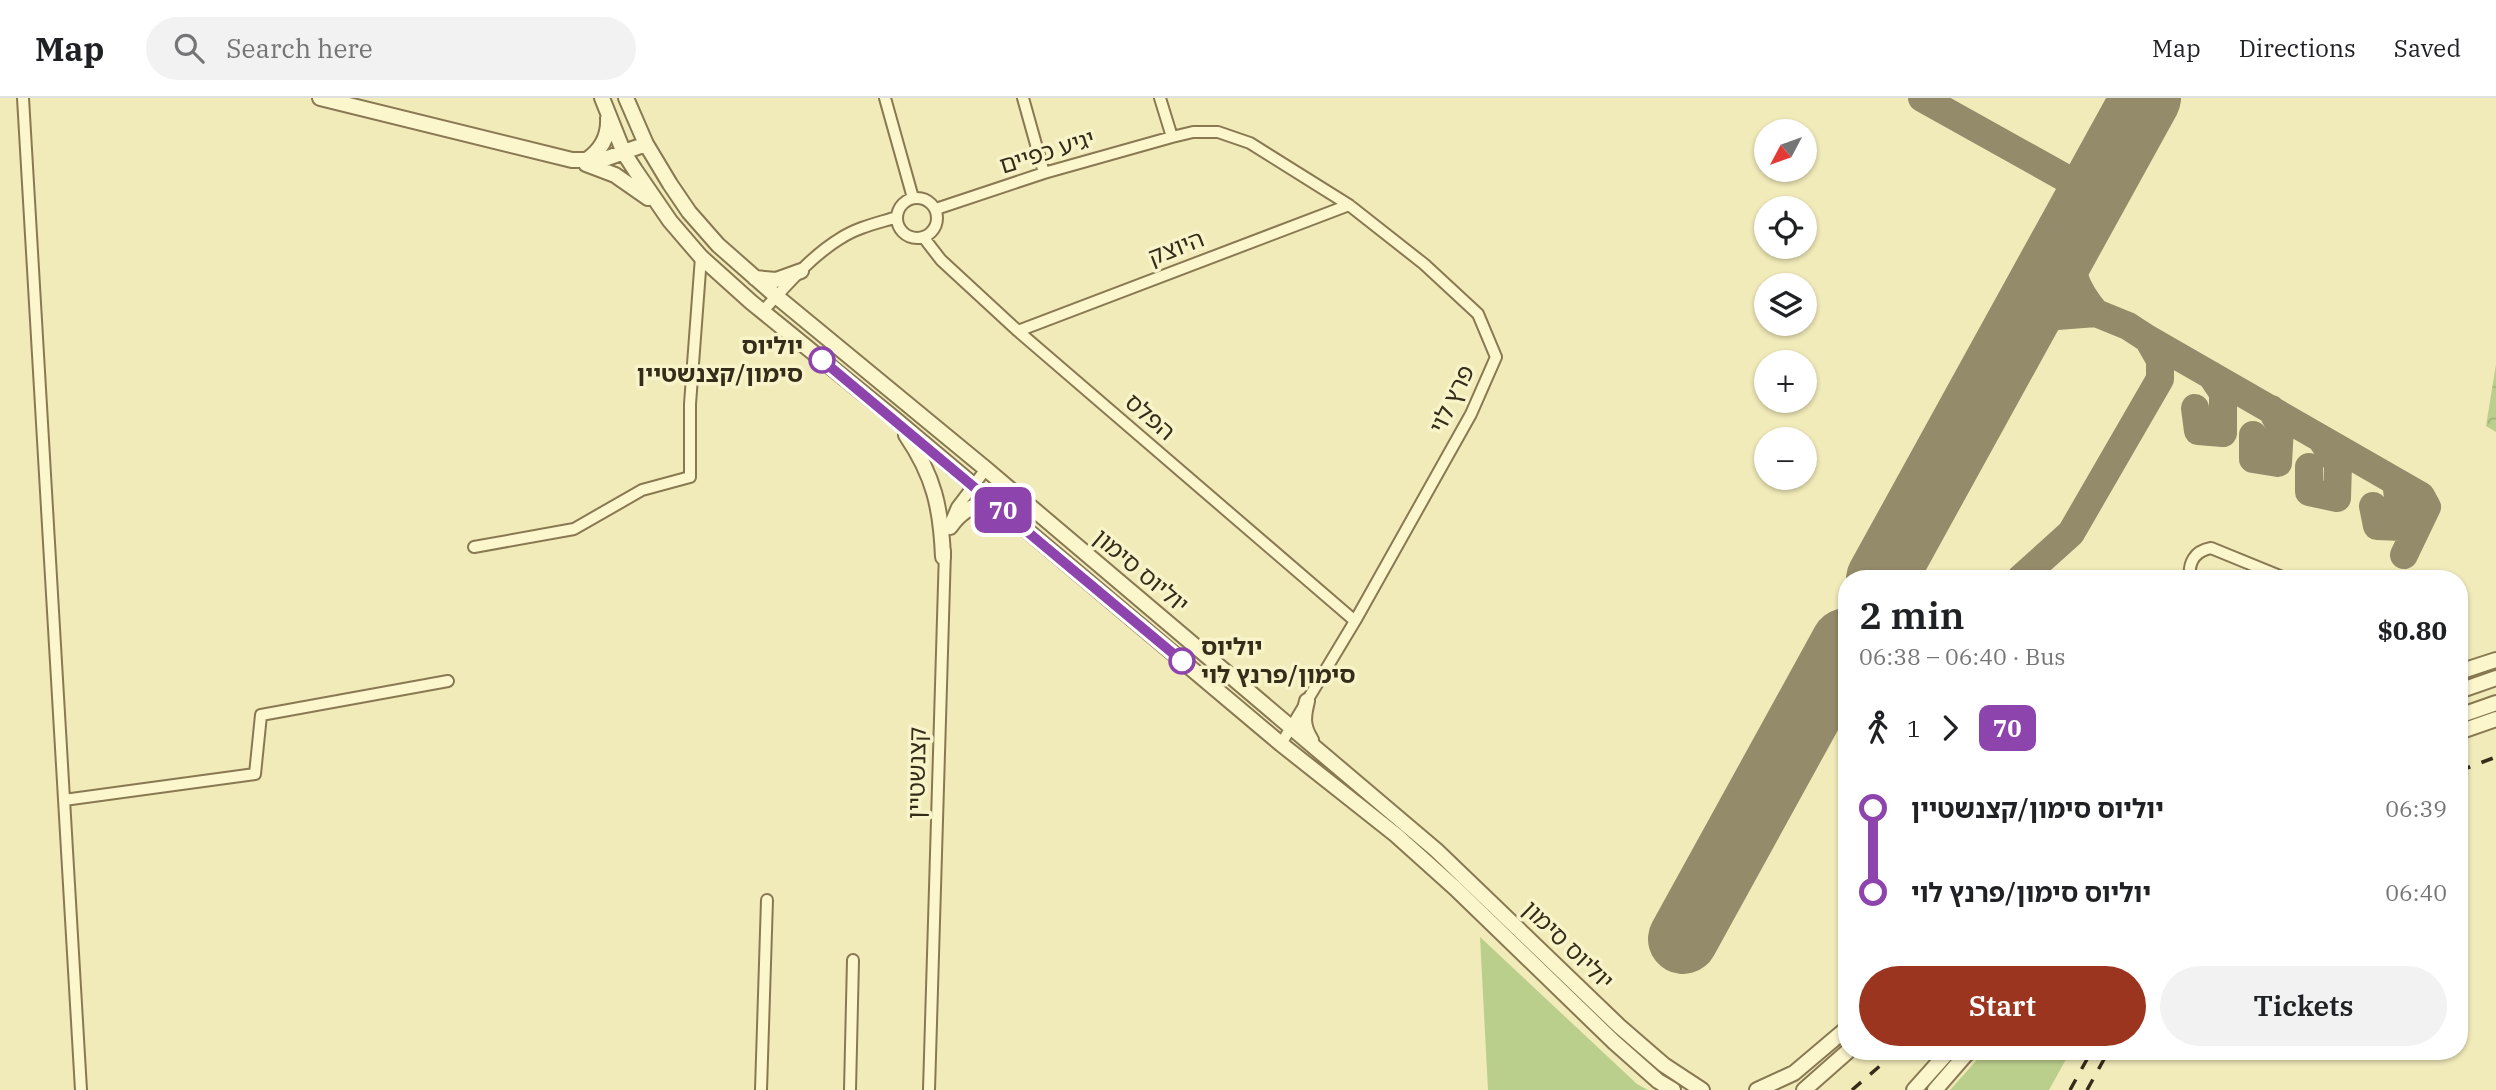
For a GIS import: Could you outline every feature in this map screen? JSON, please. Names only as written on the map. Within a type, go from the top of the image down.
[{"type":"street","points":[[23,98],[80,1090]]},
{"type":"street","points":[[25,117],[31,98]]},
{"type":"street","points":[[320,98],[578,160],[632,185],[662,210]]},
{"type":"street","name":"יוליוס סימון","points":[[626,98],[646,144],[689,212],[718,245],[1317,748],[1458,870],[1619,1026],[1664,1065],[1702,1090]]},
{"type":"street","points":[[886,98],[913,198]]},
{"type":"street","points":[[1023,98],[1044,173]]},
{"type":"street","points":[[1160,98],[1172,137]]},
{"type":"street","points":[[578,160],[595,153],[607,136],[608,118],[604,102]]},
{"type":"street","name":"יוליוס סימון","points":[[604,102],[624,153],[662,210],[701,257],[762,312],[896,419],[1280,744],[1396,835],[1614,1042],[1658,1081],[1673,1090]]},
{"type":"street","name":"פרץ לוי","points":[[1172,137],[1193,132],[1218,132],[1250,144],[1349,205],[1424,264],[1478,314],[1496,356],[1471,414],[1355,621],[1280,744]]},
{"type":"street","name":"יגיע כפיים","points":[[936,209],[1044,173],[1172,137]]},
{"type":"street","points":[[578,160],[602,160],[646,144]]},
{"type":"street","points":[[913,198],[926,200],[936,209],[937,223],[924,238],[917,239],[900,229],[897,217],[902,205],[913,198]]},
{"type":"street","name":"היוצק","points":[[1018,331],[1349,205]]},
{"type":"street","points":[[762,312],[801,271],[841,238],[863,227],[897,217]]},
{"type":"street","name":"הפלס","points":[[924,238],[941,260],[1018,331],[1355,621]]},
{"type":"street","points":[[474,547],[574,529],[642,490],[690,477],[690,404],[701,257]]},
{"type":"street","points":[[754,277],[776,280],[801,271]]},
{"type":"street","points":[[896,419],[931,478],[940,512],[943,557]]},
{"type":"street","name":"קצנשטיין","points":[[929,1090],[943,557],[957,507],[986,469]]},
{"type":"street","points":[[950,527],[960,515],[974,506],[986,504],[1000,508]]},
{"type":"street","points":[[2191,570],[2193,558],[2198,551],[2211,548],[2265,570]]},
{"type":"street","points":[[2468,669],[2496,660]]},
{"type":"street","points":[[2468,688],[2496,678]]},
{"type":"street","points":[[64,800],[255,774],[261,715],[448,681]]},
{"type":"street","points":[[1273,712],[1289,715],[1307,701]]},
{"type":"street","points":[[1307,701],[1304,727],[1317,748]]},
{"type":"street","points":[[2468,713],[2496,703]]},
{"type":"street","points":[[2468,729],[2496,719]]},
{"type":"street","points":[[761,1090],[767,900]]},
{"type":"street","points":[[850,1090],[853,960]]},
{"type":"street","points":[[1757,1090],[1794,1073],[1838,1036]]},
{"type":"street","points":[[1804,1090],[1838,1060]]},
{"type":"street","points":[[1914,1090],[1941,1060]]},
{"type":"street","points":[[1935,1090],[1961,1060]]},
{"type":"green space","points":[[2496,364],[2496,432],[2486,426]]},
{"type":"green space","points":[[1480,937],[1637,1084],[1648,1090],[1488,1090]]},
{"type":"green space","points":[[1977,1060],[2066,1060],[2049,1090],[1950,1090]]},
{"type":"taxiway","points":[[1922,98],[2094,194]]},
{"type":"taxiway","points":[[2128,98],[2142,106]]},
{"type":"taxiway","points":[[2070,236],[2074,277],[2096,313]]},
{"type":"taxiway","points":[[2013,340],[2035,323],[2057,316],[2096,313],[2128,326],[2148,339],[2160,360],[2160,379],[2071,533],[2030,570]]},
{"type":"taxiway","points":[[2148,339],[2421,496],[2427,507],[2404,555]]},
{"type":"taxiway","points":[[2195,408],[2198,431],[2223,433],[2223,393],[2211,375]]},
{"type":"taxiway","points":[[2253,435],[2253,459],[2278,463],[2280,426],[2271,409]]},
{"type":"taxiway","points":[[2309,467],[2309,492],[2337,498],[2338,464],[2321,439]]},
{"type":"taxiway","points":[[2373,506],[2377,526],[2402,527],[2396,482]]},
{"type":"runway","points":[[1886,570],[2146,98]]},
{"type":"runway","points":[[1683,939],[1838,658]]},
{"type":"railway","points":[[2468,768],[2496,757]]},
{"type":"railway","points":[[1852,1090],[1887,1060]]},
{"type":"railway","points":[[2070,1090],[2087,1060]]},
{"type":"railway","points":[[2087,1090],[2104,1060]]},
{"type":"bus line","name":"70","points":[[822,360],[896,419],[1182,661]]},
{"type":"place","name":"יוליוס סימון/קצנשטיין","points":[[822,360]]},
{"type":"place","name":"יוליוס סימון/פרנץ לוי","points":[[1182,661]]}]
